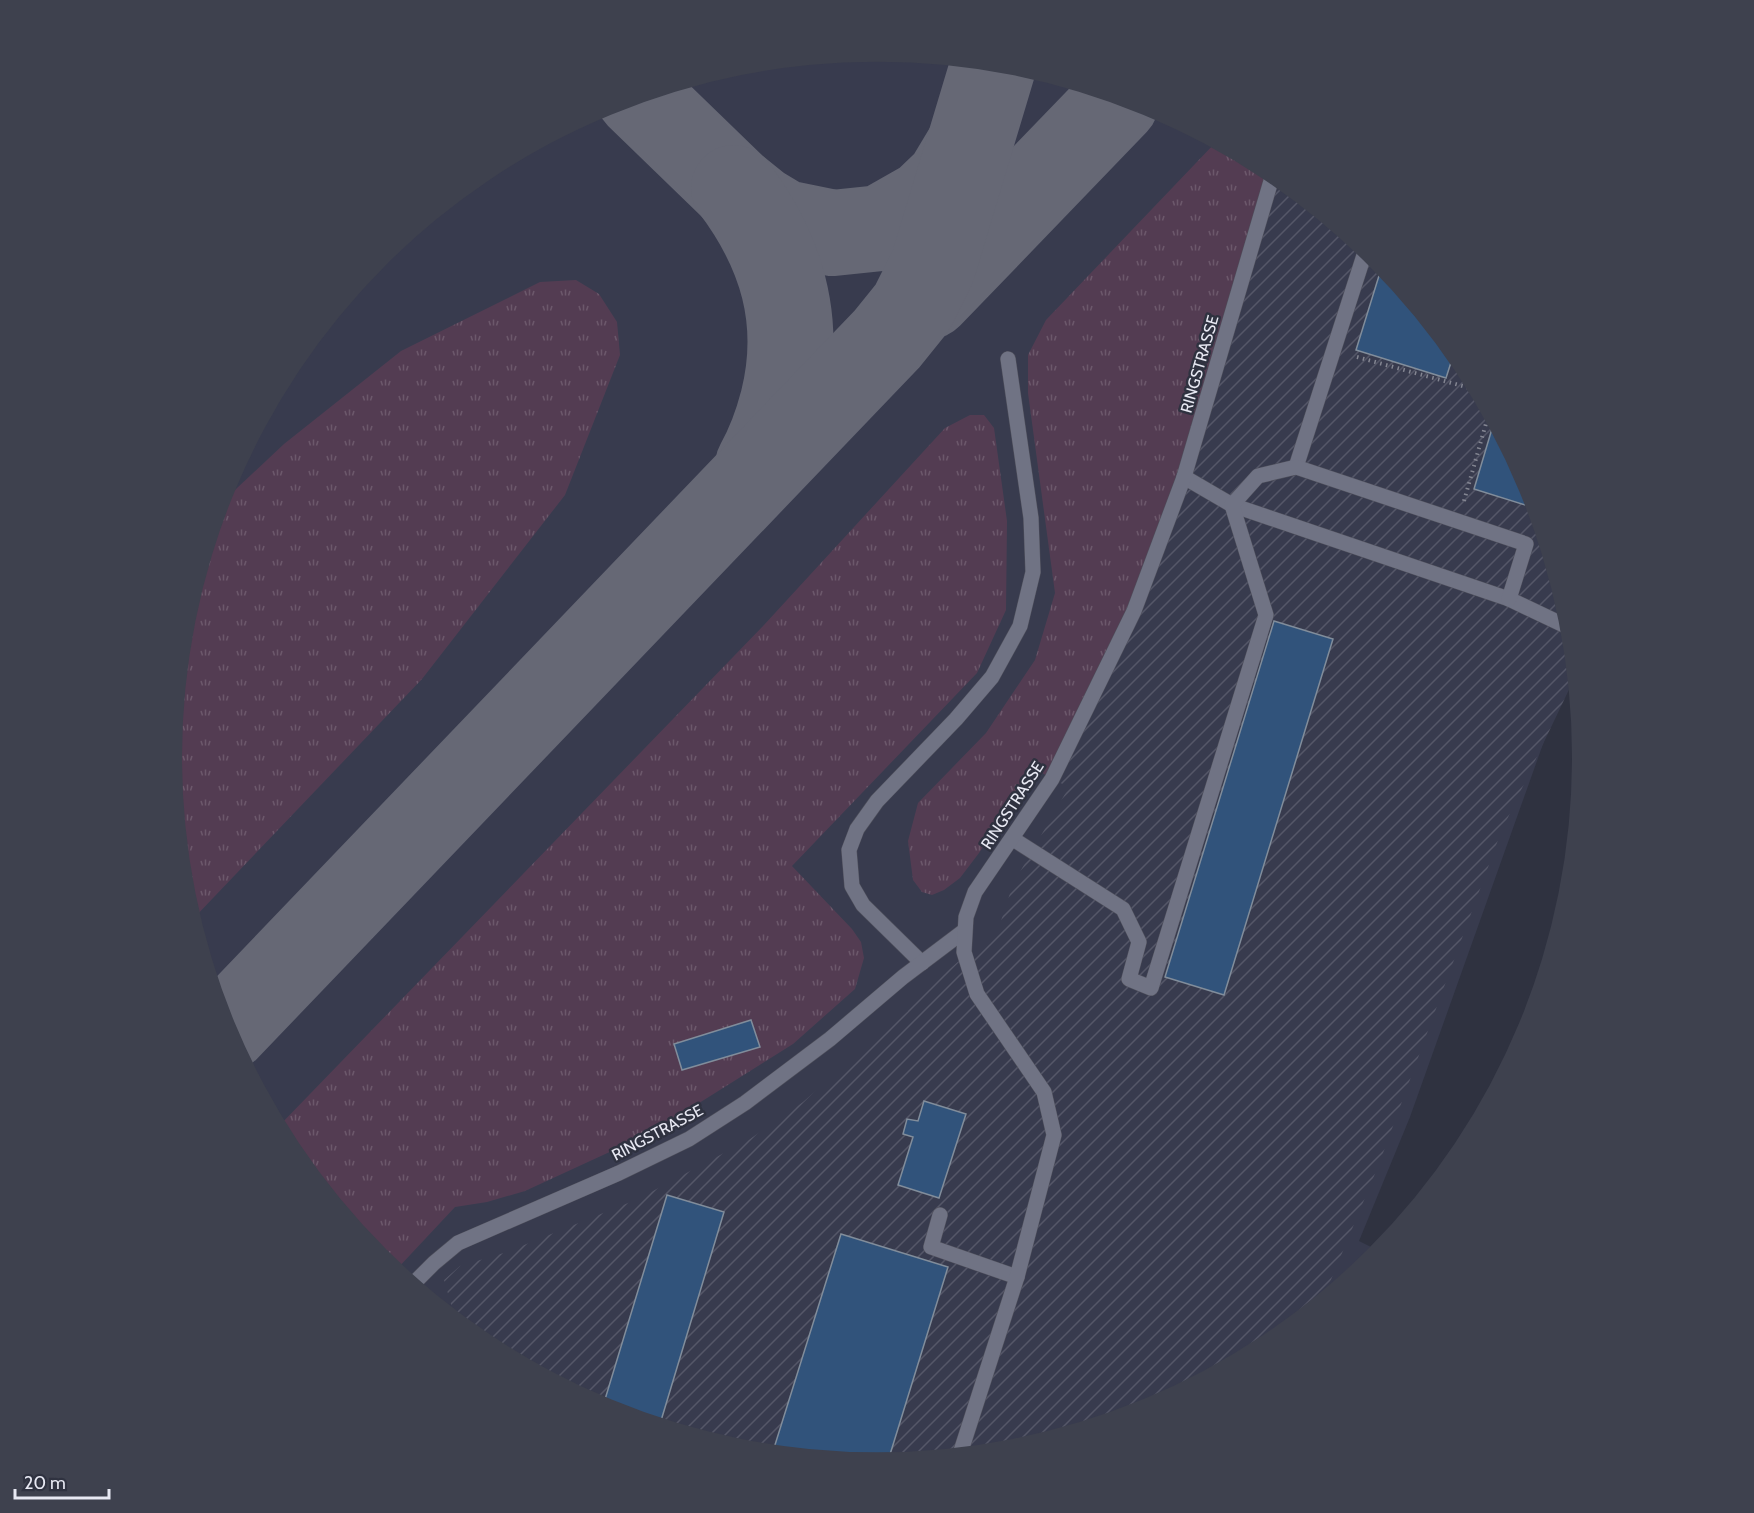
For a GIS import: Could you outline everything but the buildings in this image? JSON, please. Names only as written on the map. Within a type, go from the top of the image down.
[{"type":"lane","name":"RINGSTRASSE","points":[[418,1279],[458,1243],[573,1195],[689,1138],[745,1103],[780,1078],[964,931],[966,916],[975,892],[1052,779],[1134,611],[1184,477],[1271,185]]},
{"type":"lane","points":[[1296,467],[1362,259]]},
{"type":"lane","points":[[922,963],[863,905],[852,886],[849,850],[857,829],[877,801],[956,719],[992,677],[1020,626],[1033,573],[1031,518],[1008,359]]},
{"type":"lane","points":[[1232,505],[1258,476],[1296,467],[1526,544],[1509,599]]},
{"type":"lane","points":[[1184,477],[1232,505],[1509,599],[1559,623]]},
{"type":"lane","points":[[1013,839],[1123,909],[1139,942],[1129,979],[1150,988],[1266,615],[1232,505]]},
{"type":"lane","points":[[962,1446],[1017,1276],[1053,1135],[1044,1092],[977,994],[964,952],[964,931]]},
{"type":"lane","points":[[940,1215],[931,1247],[1017,1276]]},
{"type":"path","points":[[1333,350],[1465,387]]},
{"type":"path","points":[[1457,521],[1487,424]]},
{"type":"shaded area","points":[[877,62],[968,67],[1013,75],[1057,85],[1143,114],[1225,155],[1263,179],[1300,205],[1368,265],[1400,298],[1455,370],[1500,449],[1535,533],[1548,577],[1559,621],[1567,676],[1410,1117],[1359,1241],[1370,1246],[1300,1308],[1224,1358],[1143,1399],[1057,1428],[1013,1438],[968,1446],[877,1452],[786,1446],[741,1438],[697,1428],[611,1399],[529,1358],[491,1334],[454,1308],[386,1248],[354,1215],[299,1143],[275,1104],[235,1022],[219,980],[195,892],[183,802],[182,756],[183,711],[195,621],[219,533],[235,491],[275,409],[299,370],[354,298],[386,265],[454,205],[491,179],[529,155],[611,114],[697,85],[741,75],[786,67]]},
{"type":"shaded area","points":[[1270,184],[1335,234],[1400,298],[1455,370],[1479,409],[1519,491],[1535,533],[1559,621],[1569,690],[1501,832],[1379,1164],[1329,1284],[1263,1334],[1184,1380],[1143,1399],[1057,1428],[1013,1438],[968,1446],[877,1452],[786,1446],[697,1428],[654,1415],[611,1399],[529,1358],[452,1306],[444,1280],[460,1266],[507,1252],[638,1199],[750,1139],[803,1102],[908,1011],[907,1005],[999,927],[1013,884],[1069,787],[1052,779]]},
{"type":"green space","points":[[1211,147],[1270,184],[1134,611],[1052,779],[1034,768],[979,853],[960,878],[944,890],[932,895],[922,892],[913,880],[908,841],[918,803],[986,733],[1035,660],[1055,593],[1028,393],[1028,355],[1046,320]]},
{"type":"green space","points":[[576,280],[599,294],[617,322],[620,355],[565,495],[422,679],[200,912],[188,847],[183,802],[183,711],[195,621],[219,533],[236,489],[284,444],[401,351],[540,282]]},
{"type":"green space","points":[[970,415],[984,415],[994,428],[1007,521],[1006,610],[977,673],[792,866],[852,929],[861,942],[864,958],[855,989],[793,1044],[653,1132],[525,1191],[487,1202],[455,1207],[402,1263],[354,1215],[299,1143],[285,1120],[764,625],[945,428]]},
{"type":"taxiway","points":[[234,1020],[887,339],[912,308],[933,266],[992,71]]},
{"type":"taxiway","points":[[645,101],[734,188],[759,208],[784,223],[833,233],[881,228],[925,203],[948,181],[966,151]]},
{"type":"taxiway","points":[[929,296],[1115,103]]},
{"type":"taxiway","points":[[734,188],[751,212],[776,262],[789,315],[791,343],[789,372],[773,434],[758,465]]}]
